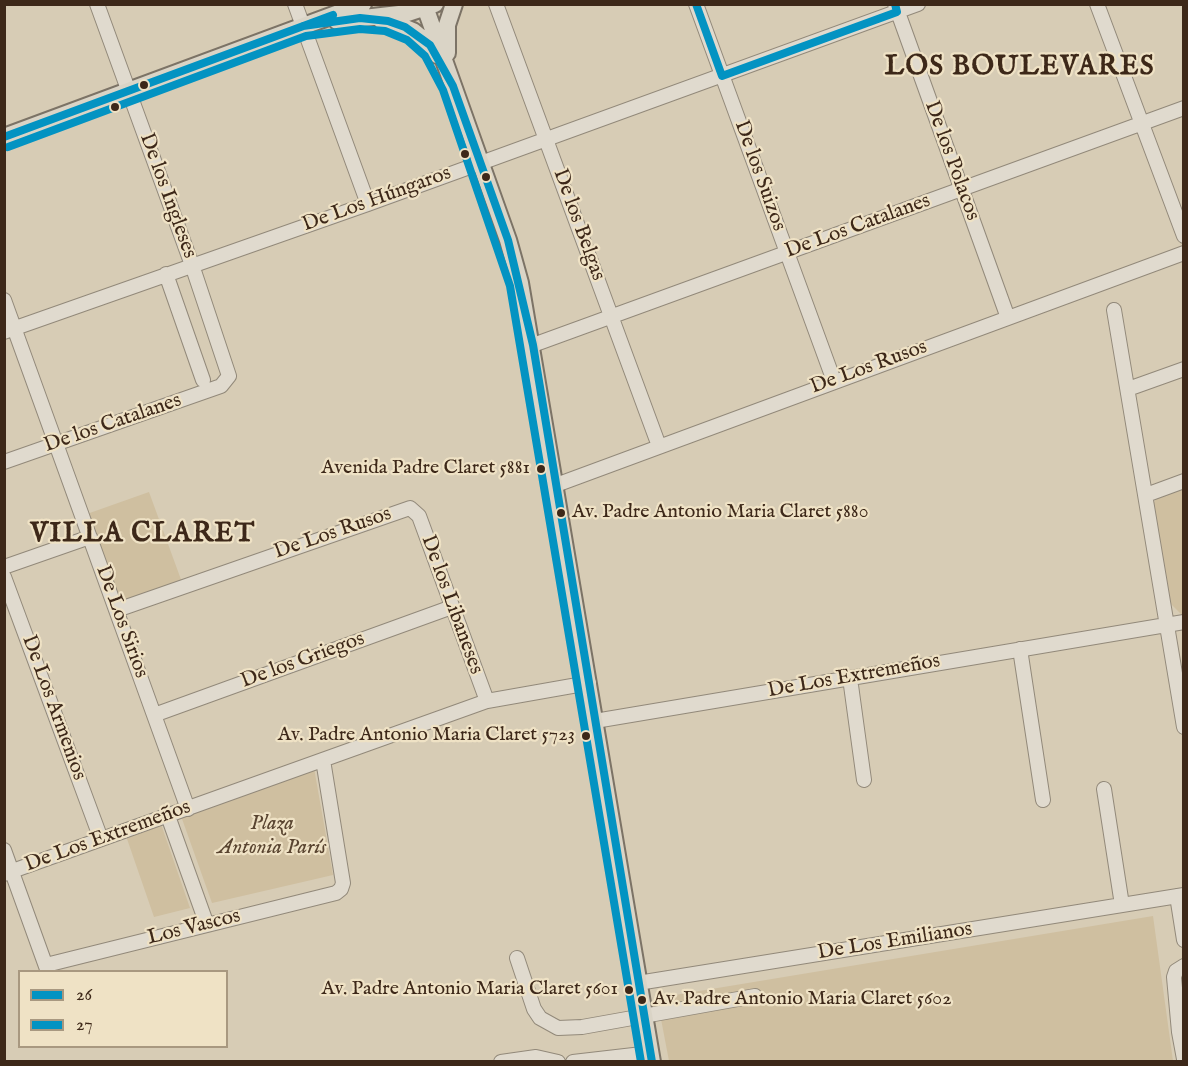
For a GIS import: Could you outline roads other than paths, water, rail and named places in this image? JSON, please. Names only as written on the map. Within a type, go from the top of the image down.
[{"type":"main road","points":[[453,86],[446,32],[454,4]]},
{"type":"main road","points":[[4,137],[129,93],[303,26],[361,11],[428,6],[453,86],[515,263],[533,345],[651,1057]]},
{"type":"main road","points":[[361,11],[394,22],[421,36],[433,49],[453,86]]},
{"type":"street","name":"De los Ingleses","points":[[97,4],[228,368],[229,376],[221,386]]},
{"type":"street","points":[[295,4],[368,204]]},
{"type":"street","name":"De los Belgas","points":[[496,4],[659,446]]},
{"type":"street","name":"De los Suizos","points":[[696,4],[834,381]]},
{"type":"street","name":"De Los Húngaros","points":[[10,330],[546,140],[722,76],[896,8],[918,4]]},
{"type":"street","points":[[1097,4],[1184,236]]},
{"type":"street","name":"De los Polacos","points":[[896,8],[1008,318]]},
{"type":"street","name":"De Los Catalanes","points":[[533,345],[1184,108]]},
{"type":"street","name":"De Los Rusos","points":[[556,485],[1184,253]]},
{"type":"street","points":[[166,274],[203,380]]},
{"type":"street","name":"De Los Sirios","points":[[4,300],[10,330],[56,443],[188,809]]},
{"type":"street","points":[[1114,310],[1184,727]]},
{"type":"street","points":[[1128,389],[1184,369]]},
{"type":"street","name":"De los Catalanes","points":[[4,462],[221,386]]},
{"type":"street","points":[[1146,495],[1184,482]]},
{"type":"street","name":"De Los Rusos","points":[[117,610],[402,510],[414,510]]},
{"type":"street","name":"De los Libaneses","points":[[414,510],[487,701]]},
{"type":"street","points":[[4,567],[90,537]]},
{"type":"street","name":"De Los Armenios","points":[[4,577],[101,839]]},
{"type":"street","name":"De los Griegos","points":[[154,715],[452,607]]},
{"type":"street","name":"De Los Extremeños","points":[[596,721],[1184,622]]},
{"type":"street","points":[[1020,649],[1043,800]]},
{"type":"street","points":[[849,678],[864,780]]},
{"type":"street","name":"De Los Extremeños","points":[[8,873],[487,701],[589,683]]},
{"type":"street","name":"Los Vascos","points":[[47,968],[336,893],[341,889],[343,883],[323,760]]},
{"type":"street","points":[[1104,789],[1122,905]]},
{"type":"street","points":[[168,816],[207,925]]},
{"type":"street","points":[[4,850],[8,873],[47,968]]},
{"type":"street","points":[[1180,895],[1184,940]]},
{"type":"street","name":"De Los Emilianos","points":[[638,983],[1180,895]]},
{"type":"street","points":[[517,958],[534,1009],[548,1024],[570,1028],[755,996]]},
{"type":"street","points":[[1184,966],[1176,971],[1174,977],[1184,1059]]},
{"type":"street","points":[[501,1062],[536,1057],[558,1062]]},
{"type":"street","points":[[573,1062],[651,1057]]},
{"type":"place","name":"Avenida Padre Claret 5881","points":[[541,469]]},
{"type":"place","name":"Av. Padre Antonio Maria Claret 5880","points":[[561,513]]},
{"type":"place","name":"Av. Padre Antonio Maria Claret 5723","points":[[586,736]]},
{"type":"place","name":"Av. Padre Antonio Maria Claret 5601","points":[[629,990]]},
{"type":"place","name":"Av. Padre Antonio Maria Claret 5602","points":[[642,1000]]},
{"type":"district","name":"LOS BOULEVARES","points":[[1020,68]]},
{"type":"district","name":"VILLA CLARET","points":[[143,535]]},
{"type":"park label","name":"Plaza Antonia París","points":[[272,837]]}]
